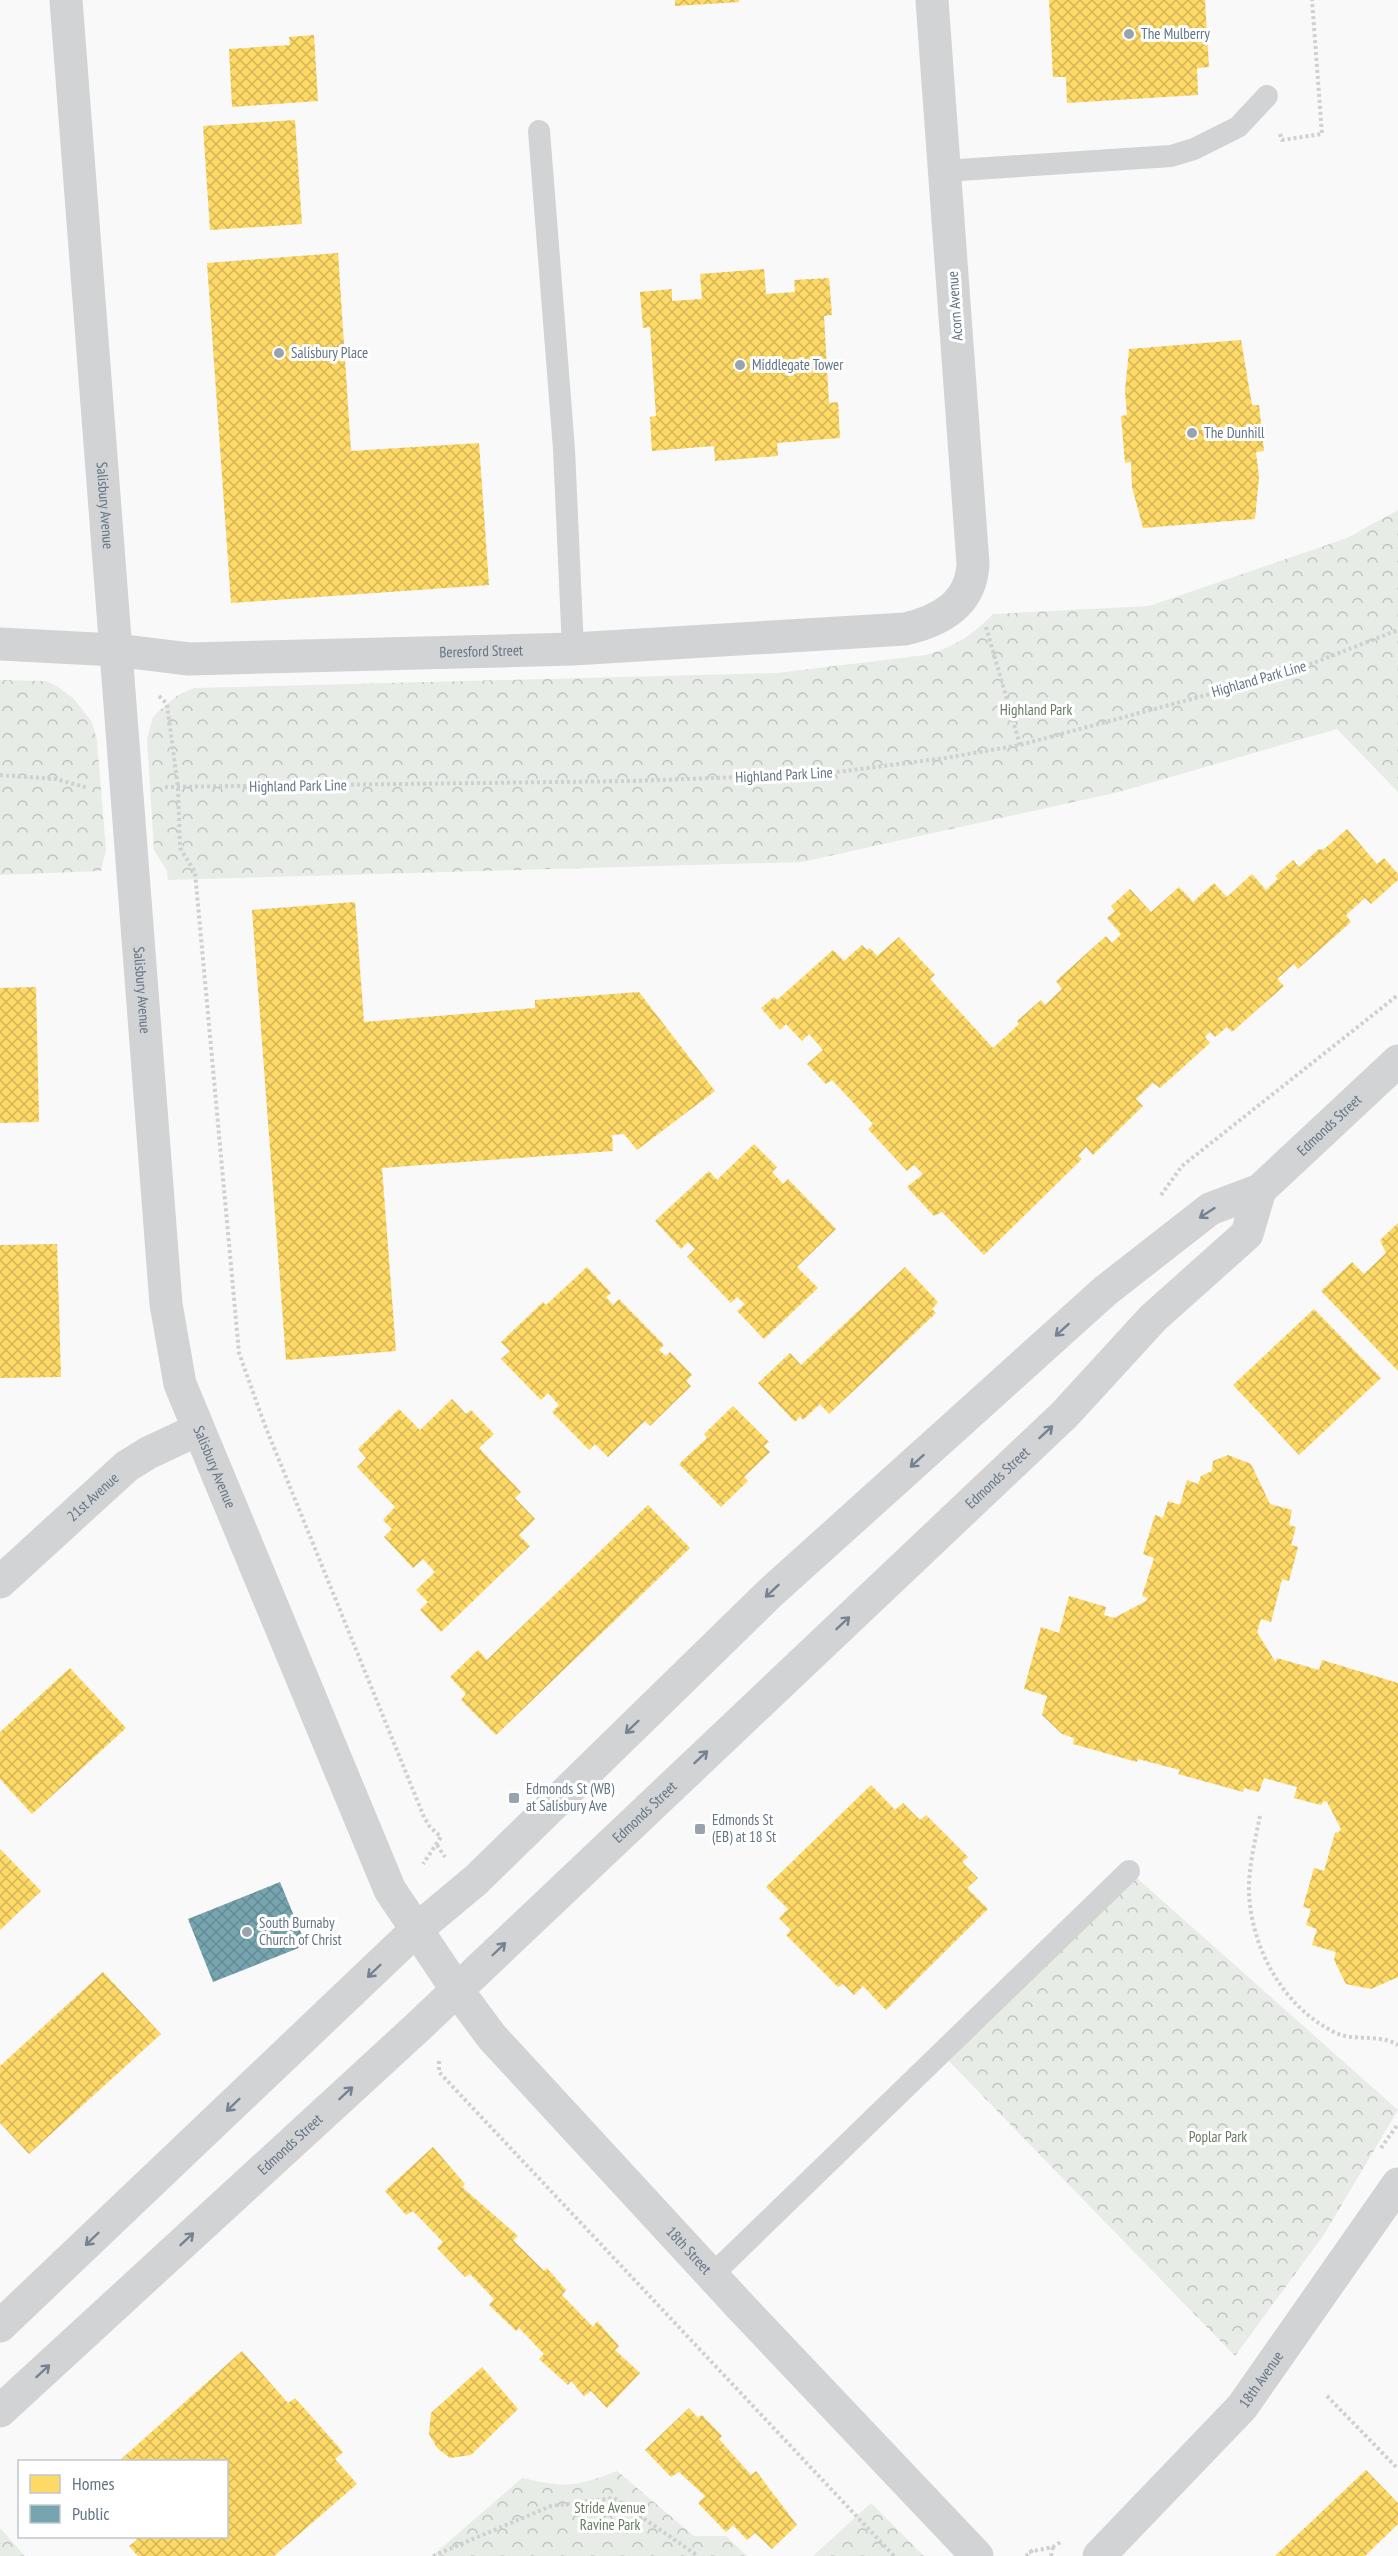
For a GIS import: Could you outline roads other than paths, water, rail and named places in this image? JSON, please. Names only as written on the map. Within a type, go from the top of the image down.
[{"type":"street","name":"Salisbury Avenue","points":[[66,0],[166,1304],[172,1348],[180,1384],[198,1430],[390,1890],[416,1930]]},
{"type":"street","name":"Acorn Avenue","points":[[932,0],[973,564],[969,587],[955,607]]},
{"type":"street","name":"Beresford Street","points":[[0,644],[115,650],[189,659],[573,649],[905,629],[944,616],[955,607]]},
{"type":"street","name":"Edmonds Street","points":[[0,2326],[416,1930],[477,1880],[769,1593],[1105,1291],[1210,1209],[1260,1190],[1398,1061]]},
{"type":"street","name":"Edmonds Street","points":[[0,2411],[457,1990],[1065,1413],[1153,1318],[1247,1234],[1260,1190]]},
{"type":"street","name":"21st Avenue","points":[[1,1580],[127,1466],[148,1453],[198,1430]]},
{"type":"street","name":"18th Street","points":[[416,1930],[492,2037],[976,2556]]},
{"type":"street","name":"18th Avenue","points":[[1099,2556],[1242,2407],[1398,2184]]},
{"type":"lane","points":[[944,171],[1171,156],[1238,128],[1267,96]]},
{"type":"lane","points":[[539,131],[564,449],[573,649]]},
{"type":"lane","points":[[713,2274],[1129,1871]]},
{"type":"place","name":"The Mulberry","points":[[1129,34]]},
{"type":"place","name":"Salisbury Place","points":[[279,353]]},
{"type":"place","name":"Middlegate Tower","points":[[740,365]]},
{"type":"place","name":"The Dunhill","points":[[1192,433]]},
{"type":"place","name":"Edmonds St (WB) at Salisbury Ave","points":[[514,1798]]},
{"type":"place","name":"Edmonds St (EB) at 18 St","points":[[700,1829]]},
{"type":"place","name":"South Burnaby Church of Christ","points":[[247,1932]]},
{"type":"park label","name":"Highland Park","points":[[1036,710]]},
{"type":"park label","name":"Poplar Park","points":[[1218,2137]]},
{"type":"park label","name":"Stride Avenue Ravine Park","points":[[610,2516]]}]
